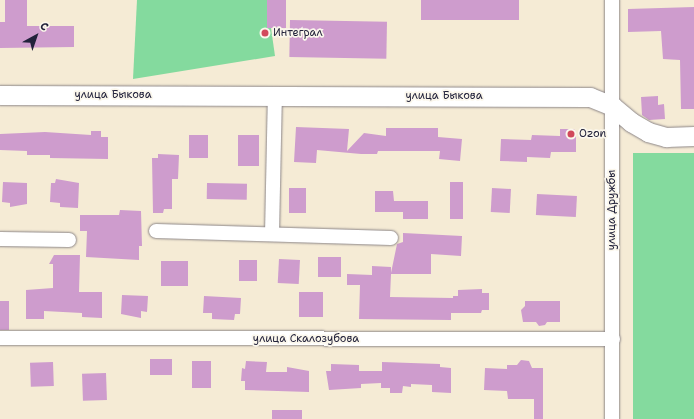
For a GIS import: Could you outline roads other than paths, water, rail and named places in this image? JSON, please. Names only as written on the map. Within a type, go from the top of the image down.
[{"type":"street","name":"улица Дружбы","points":[[612,0],[612,419]]},
{"type":"street","name":"улица Быкова","points":[[0,95],[590,97],[612,106],[631,122],[648,132],[666,137],[694,136]]},
{"type":"street","points":[[272,234],[275,96]]},
{"type":"street","points":[[156,231],[391,238]]},
{"type":"street","points":[[0,238],[69,240]]},
{"type":"street","name":"улица Скалозубова","points":[[0,338],[612,339]]},
{"type":"place","name":"Интеграл","points":[[265,33]]},
{"type":"place","name":"Ozon","points":[[571,134]]}]
